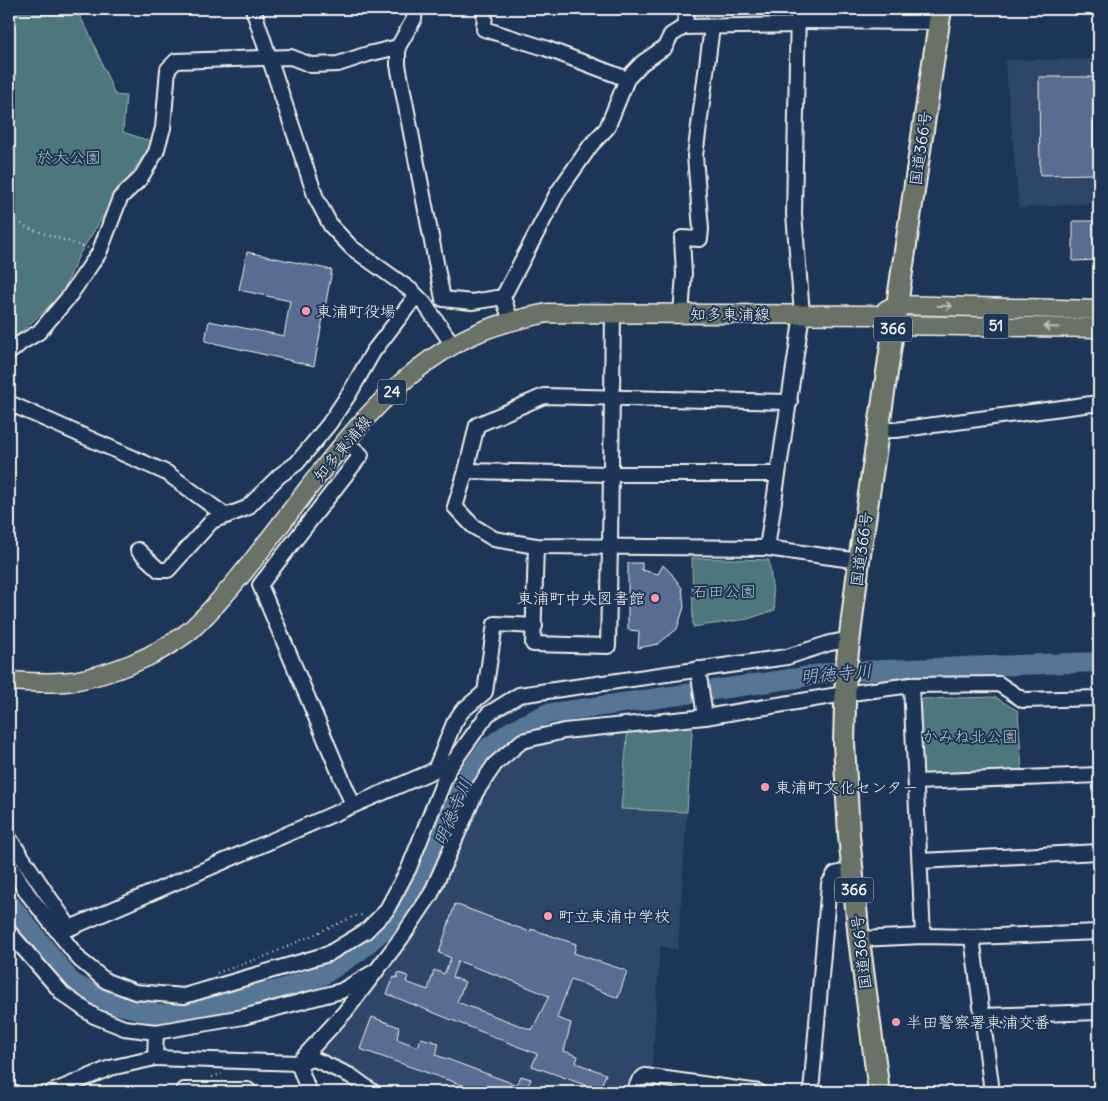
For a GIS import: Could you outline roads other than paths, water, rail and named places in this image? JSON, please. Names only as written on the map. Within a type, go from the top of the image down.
[{"type":"highway","name":"国道366号","points":[[879,1092],[851,870],[844,743],[844,690],[859,561],[940,16]]},
{"type":"main road","name":"51","points":[[896,305],[1099,310]]},
{"type":"main road","name":"知多東浦線","points":[[9,681],[72,681],[110,672],[165,647],[188,633],[244,573],[369,415],[407,376],[453,345],[481,331],[511,321],[547,313],[876,315],[896,305]]},
{"type":"main road","name":"知多東浦線","points":[[876,315],[894,325]]},
{"type":"main road","name":"51","points":[[894,325],[1099,328]]},
{"type":"street","points":[[253,9],[316,198],[331,226],[352,248],[424,303],[453,345]]},
{"type":"street","points":[[415,9],[414,19],[398,47],[398,65],[443,299],[472,302],[503,297]]},
{"type":"street","points":[[485,9],[484,29],[544,48],[627,79]]},
{"type":"street","points":[[684,27],[687,9]]},
{"type":"street","points":[[511,321],[503,297],[558,192],[591,145],[607,128],[627,79],[642,63],[665,47],[671,35],[684,27],[712,27],[798,18],[940,16]]},
{"type":"street","points":[[767,548],[802,314],[794,214],[798,18]]},
{"type":"street","points":[[681,314],[684,274],[682,238],[700,239],[702,229],[695,156],[712,27]]},
{"type":"street","points":[[9,353],[22,342],[39,332],[68,298],[99,253],[120,198],[140,179],[156,152],[163,128],[168,69],[176,61],[291,57],[311,65],[338,64],[398,47]]},
{"type":"street","points":[[138,550],[159,570],[168,570],[212,521],[247,508],[279,476],[297,463],[329,424],[373,352],[416,296]]},
{"type":"street","points":[[536,546],[533,644],[608,646],[613,314]]},
{"type":"street","points":[[790,402],[544,396],[477,425],[455,507],[472,526],[494,539],[536,546],[767,548],[859,561]]},
{"type":"street","points":[[9,403],[167,473],[226,516]]},
{"type":"street","points":[[878,430],[896,430],[1099,403]]},
{"type":"street","points":[[346,442],[361,455],[260,585],[353,805]]},
{"type":"street","points":[[466,471],[610,474],[778,474]]},
{"type":"street","points":[[9,838],[70,928],[435,770],[454,723],[462,711],[485,692],[495,624],[535,626]]},
{"type":"street","points":[[9,864],[28,894],[80,960],[106,981],[135,992],[184,996],[328,954],[366,931],[386,911],[409,868],[450,768],[488,714],[518,696],[787,657],[830,643],[848,645]]},
{"type":"street","points":[[698,669],[705,717]]},
{"type":"street","points":[[298,1062],[345,1012],[379,969],[430,894],[476,792],[495,764],[522,740],[564,731],[705,717],[844,690],[911,685],[999,684],[1023,700],[1099,698]]},
{"type":"street","points":[[911,685],[923,936]]},
{"type":"street","points":[[916,782],[1099,775]]},
{"type":"street","points":[[920,861],[1099,852]]},
{"type":"street","points":[[812,1092],[829,884],[835,874],[851,870]]},
{"type":"street","points":[[9,932],[63,994],[94,1016],[124,1028],[156,1032],[243,1017],[341,991],[379,969]]},
{"type":"street","points":[[859,939],[1099,932]]},
{"type":"street","points":[[972,937],[992,1092]]},
{"type":"street","points":[[983,1016],[1099,1012]]},
{"type":"street","points":[[155,1058],[156,1032]]},
{"type":"street","points":[[52,1092],[110,1068],[155,1058],[298,1062],[314,1059],[351,1076],[373,1092]]},
{"type":"street","points":[[298,1062],[308,1092]]},
{"type":"street","points":[[634,1092],[639,1081],[645,1076],[759,1092]]},
{"type":"street","points":[[184,1092],[184,1090],[248,1090],[248,1092]]},
{"type":"waterway","name":"明徳寺川","points":[[9,903],[72,983],[114,1004],[164,1015],[282,989],[323,975],[358,952],[392,922],[417,893],[430,867],[462,783],[488,748],[511,731],[546,714],[831,672],[1099,662]]},
{"type":"place","name":"東浦町役場","points":[[306,311]]},
{"type":"place","name":"東浦町中央図書館","points":[[655,598]]},
{"type":"place","name":"東浦町文化センター","points":[[765,787]]},
{"type":"place","name":"町立東浦中学校","points":[[548,916]]},
{"type":"place","name":"半田警察署東浦交番","points":[[896,1022]]},
{"type":"park label","name":"於大公園","points":[[69,157]]},
{"type":"park label","name":"石田公園","points":[[724,591]]},
{"type":"park label","name":"かみね北公園","points":[[970,736]]}]
